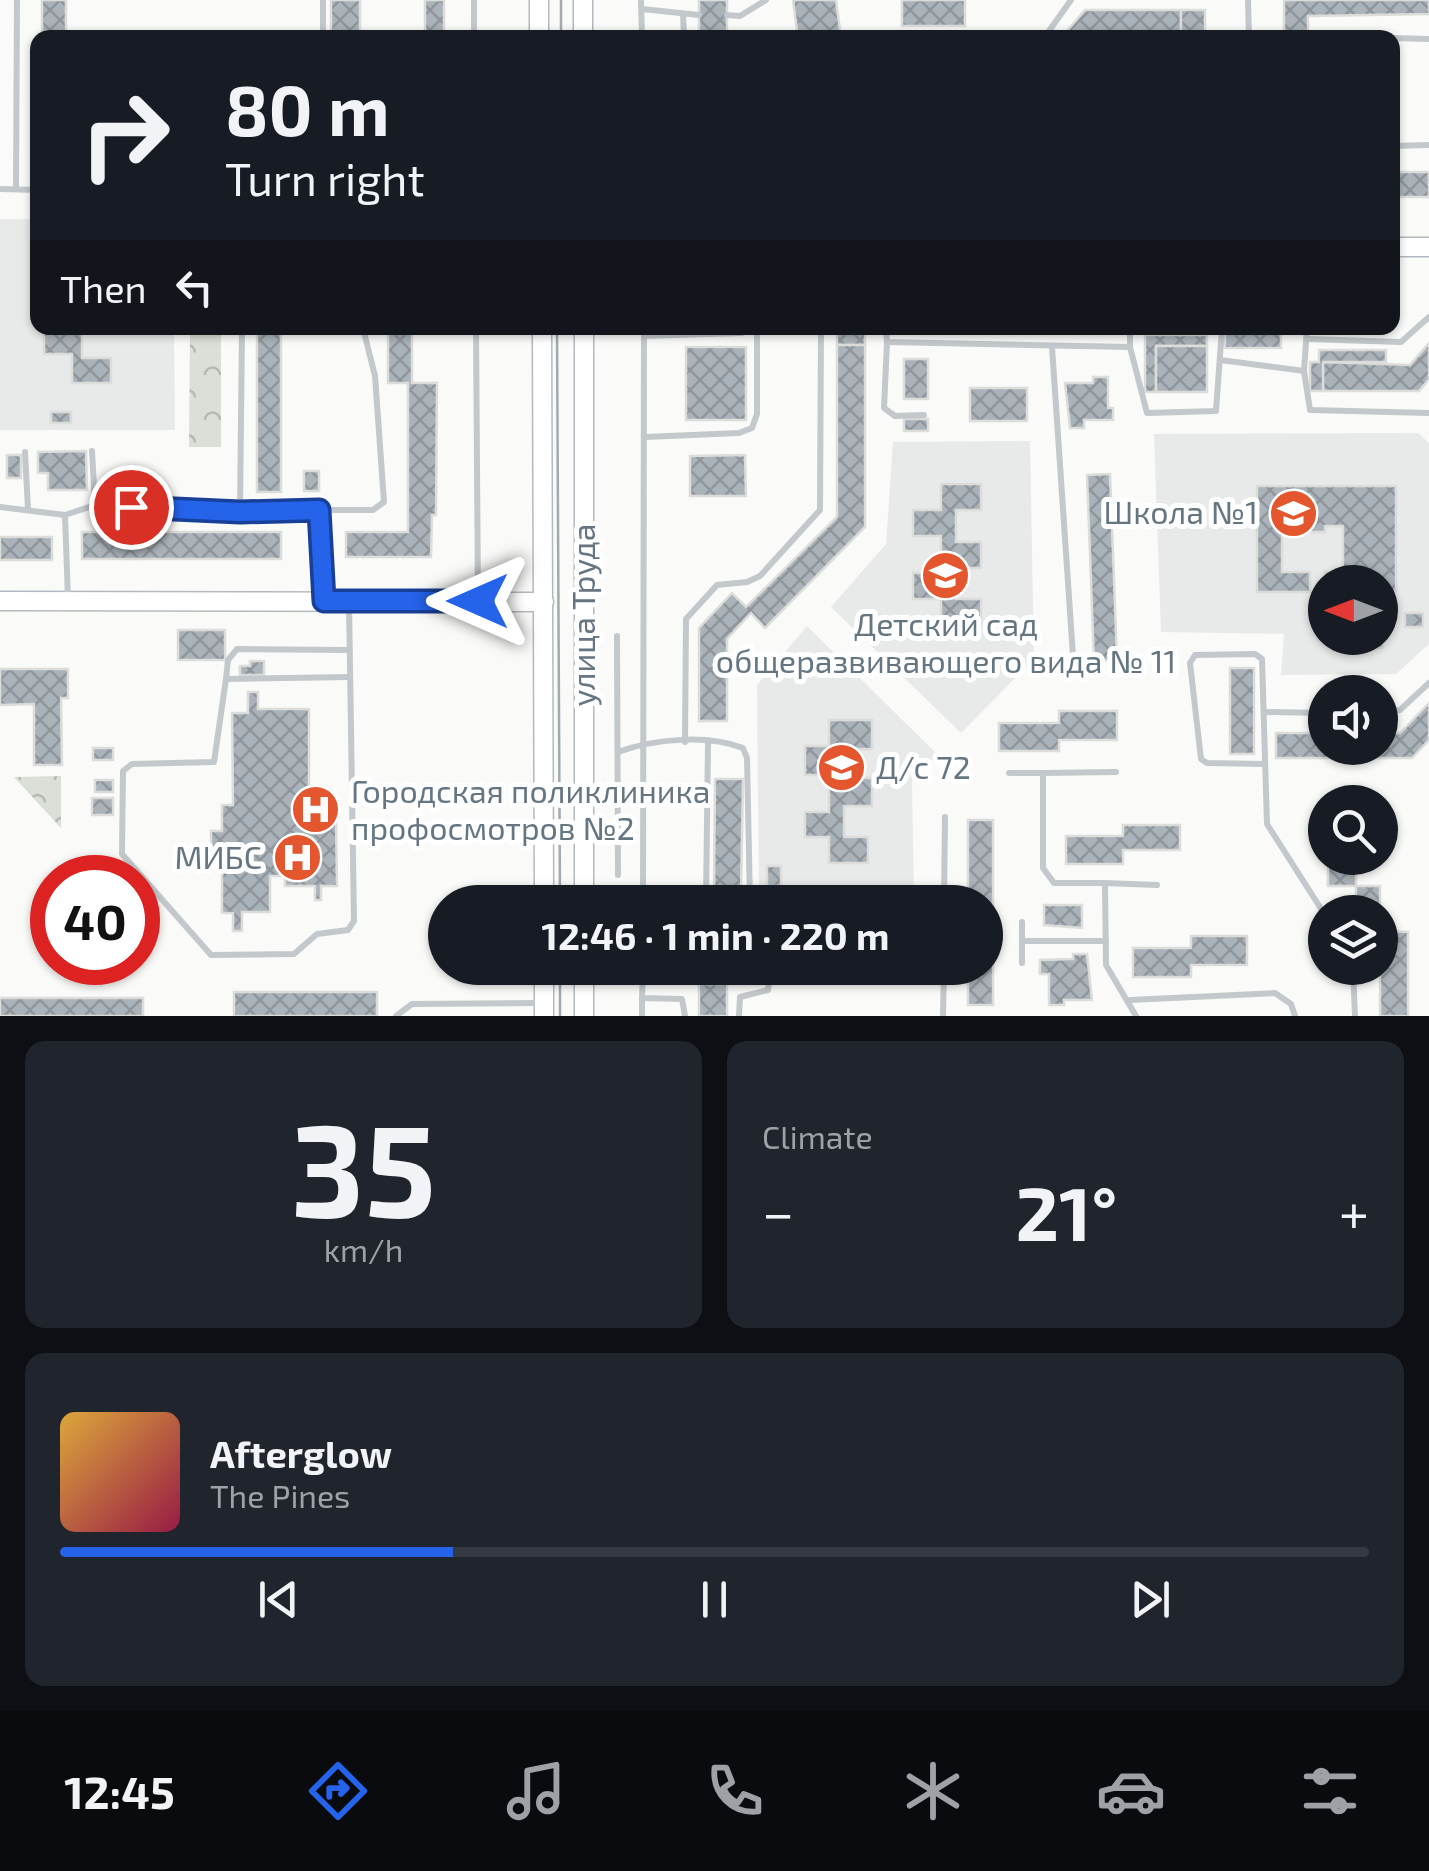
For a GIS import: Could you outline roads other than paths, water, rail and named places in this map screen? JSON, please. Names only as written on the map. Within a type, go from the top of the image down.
[{"type":"main road","points":[[538,0],[539,30]]},
{"type":"main road","points":[[583,0],[583,30]]},
{"type":"main road","points":[[1400,247],[1429,247]]},
{"type":"main road","name":"улица Труда","points":[[542,335],[544,885]]},
{"type":"main road","name":"улица Труда","points":[[584,335],[584,885]]},
{"type":"main road","points":[[0,601],[544,602]]},
{"type":"main road","points":[[584,985],[584,1016]]},
{"type":"lane","points":[[16,0],[16,189]]},
{"type":"lane","points":[[323,30],[324,0]]},
{"type":"lane","points":[[474,0],[474,30]]},
{"type":"lane","points":[[727,15],[740,16],[766,0]]},
{"type":"lane","points":[[1050,30],[1071,0]]},
{"type":"lane","points":[[1248,0],[1249,30]]},
{"type":"lane","points":[[642,30],[642,4],[699,14]]},
{"type":"lane","points":[[683,14],[684,30]]},
{"type":"lane","points":[[1400,38],[1429,39]]},
{"type":"lane","points":[[1400,146],[1429,145]]},
{"type":"lane","points":[[0,189],[30,190]]},
{"type":"lane","points":[[1308,339],[1401,342],[1429,317]]},
{"type":"lane","points":[[240,512],[242,335]]},
{"type":"lane","points":[[0,507],[65,514],[95,505],[240,512],[373,510],[384,502],[375,376],[365,335]]},
{"type":"lane","points":[[476,335],[478,601]]},
{"type":"lane","points":[[643,885],[644,335]]},
{"type":"lane","points":[[645,436],[739,433],[752,428],[757,414],[758,335]]},
{"type":"lane","points":[[685,742],[686,619],[717,585],[747,582],[760,576],[820,510],[822,335]]},
{"type":"lane","points":[[886,335],[884,408],[895,416],[924,414]]},
{"type":"lane","points":[[1130,335],[1147,413],[1216,410],[1222,335]]},
{"type":"lane","points":[[1308,335],[1304,371],[1307,405],[1312,412],[1429,413]]},
{"type":"lane","points":[[887,342],[1130,347]]},
{"type":"lane","points":[[1052,347],[1072,656]]},
{"type":"lane","points":[[1220,360],[1304,371]]},
{"type":"lane","points":[[92,451],[95,505]]},
{"type":"lane","points":[[25,452],[28,509]]},
{"type":"lane","points":[[319,510],[324,601]]},
{"type":"lane","points":[[65,514],[68,602]]},
{"type":"lane","points":[[348,601],[350,678],[353,925],[348,930],[317,934],[294,954],[219,957],[208,953],[124,859],[122,774],[132,764],[214,762],[228,660],[237,650],[349,650]]},
{"type":"lane","points":[[618,636],[618,875]]},
{"type":"lane","points":[[1264,764],[1208,764],[1200,759],[1192,656],[1258,655],[1263,662],[1267,824],[1312,895]]},
{"type":"lane","points":[[226,679],[350,678]]},
{"type":"lane","points":[[1398,710],[1429,683]]},
{"type":"lane","points":[[1264,712],[1308,712]]},
{"type":"lane","points":[[618,752],[645,742],[739,746],[748,758],[750,885]]},
{"type":"lane","points":[[706,885],[708,742]]},
{"type":"lane","points":[[1008,773],[1116,772]]},
{"type":"lane","points":[[1043,774],[1045,874],[1060,884],[1157,886]]},
{"type":"lane","points":[[944,885],[945,817]]},
{"type":"lane","points":[[1105,884],[1107,972],[1130,1000],[1136,1016]]},
{"type":"lane","points":[[1022,922],[1022,964]]},
{"type":"lane","points":[[1022,941],[1106,941]]},
{"type":"lane","points":[[642,985],[642,1016]]},
{"type":"lane","points":[[739,1016],[740,997],[768,990],[769,985]]},
{"type":"lane","points":[[943,1016],[944,985]]},
{"type":"lane","points":[[1354,985],[1355,1016]]},
{"type":"lane","points":[[1130,1000],[1276,993],[1291,1004],[1295,1016]]},
{"type":"lane","points":[[642,998],[682,999],[686,1016]]},
{"type":"lane","points":[[396,1016],[412,1004],[544,1009]]},
{"type":"tram line","points":[[561,0],[561,30]]},
{"type":"tram line","points":[[557,335],[560,885]]},
{"type":"tram line","points":[[560,985],[560,1016]]},
{"type":"place","name":"Школа №1","points":[[1293,513]]},
{"type":"place","name":"Детский сад общеразвивающего вида № 11","points":[[946,575]]},
{"type":"place","name":"Д/с 72","points":[[841,768]]},
{"type":"place","name":"Городская поликлиника профосмотров №2","points":[[316,810]]},
{"type":"place","name":"МИБС","points":[[297,858]]}]
